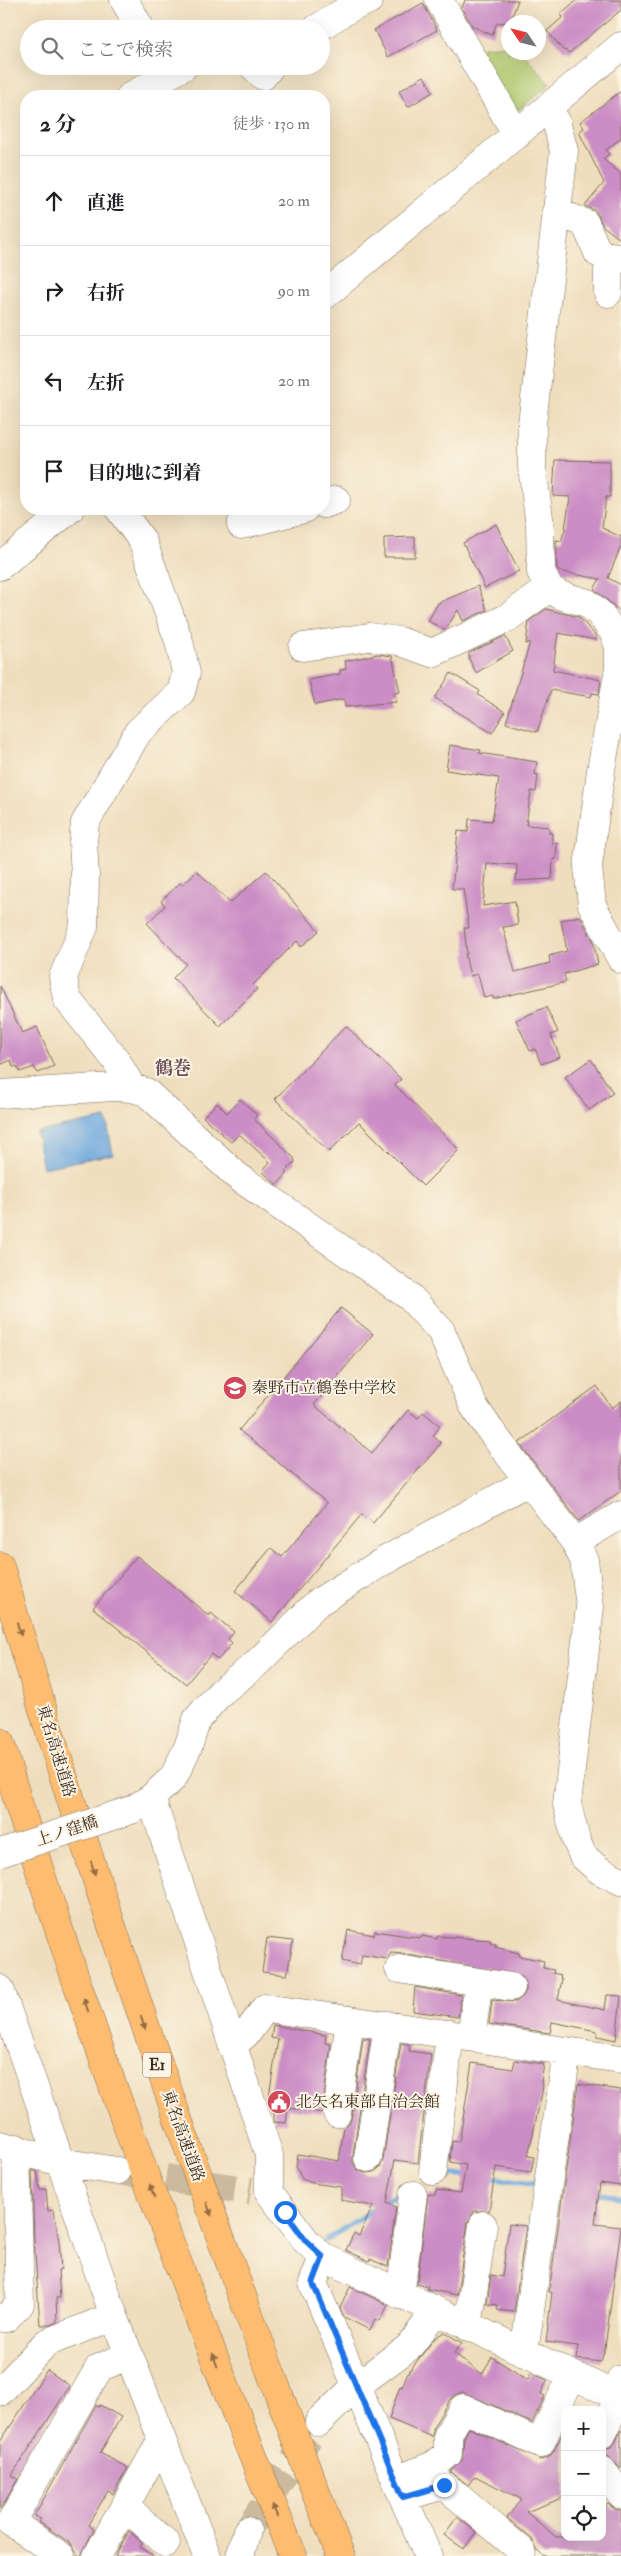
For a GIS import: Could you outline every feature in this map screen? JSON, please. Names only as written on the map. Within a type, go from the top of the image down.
[{"type":"highway","name":"東名高速道路","points":[[0,1566],[111,1926],[156,2060],[215,2226],[341,2556]]},
{"type":"highway","points":[[0,1742],[110,2076],[229,2398],[294,2556]]},
{"type":"street","points":[[124,0],[136,20]]},
{"type":"street","points":[[330,20],[368,0]]},
{"type":"street","points":[[439,0],[517,135]]},
{"type":"street","points":[[330,290],[621,46]]},
{"type":"street","points":[[144,90],[173,76]]},
{"type":"street","points":[[547,109],[556,121],[564,151],[532,424],[532,467],[540,525],[541,572],[549,588],[560,595],[587,603],[600,614],[614,633],[619,647],[611,773],[588,867],[592,905],[621,959]]},
{"type":"street","points":[[556,212],[584,223],[598,253],[616,258],[608,270],[608,293]]},
{"type":"street","points":[[0,566],[63,515]]},
{"type":"street","points":[[124,515],[142,540],[179,641],[186,673],[181,692],[138,732],[85,823],[83,842],[85,876],[84,926],[63,977],[67,999],[116,1060],[132,1088]]},
{"type":"street","points":[[251,519],[272,515]]},
{"type":"street","points":[[303,648],[369,637],[399,641],[432,653],[507,618],[549,588]]},
{"type":"street","points":[[0,1094],[114,1087],[132,1088],[146,1092],[237,1176],[410,1297],[441,1331],[473,1404],[527,1482],[575,1542],[584,1560],[590,1607],[567,1804],[576,1840],[583,1856],[599,1870],[621,1881]]},
{"type":"street","points":[[527,1482],[384,1561],[317,1602],[256,1665],[221,1692],[197,1719],[188,1747],[173,1778],[142,1804],[232,2046],[270,2155],[260,2191],[323,2257],[435,2312],[572,2375],[620,2392],[606,2425]]},
{"type":"street","points":[[575,1542],[621,1515]]},
{"type":"street","name":"上ノ窪橋","points":[[0,1853],[142,1804]]},
{"type":"street","points":[[399,1969],[511,1987]]},
{"type":"street","points":[[433,2171],[461,2035],[479,1982]]},
{"type":"street","points":[[0,1988],[114,2316],[207,2556]]},
{"type":"street","points":[[232,2046],[248,2032],[265,2008],[621,2059]]},
{"type":"street","points":[[337,2113],[350,2020]]},
{"type":"street","points":[[368,2158],[388,2025]]},
{"type":"street","points":[[524,2353],[567,2051]]},
{"type":"street","points":[[0,2318],[6,2318],[20,2304],[8,2146],[60,2162],[117,2171]]},
{"type":"street","points":[[400,2295],[413,2195]]},
{"type":"street","points":[[468,2327],[483,2226]]},
{"type":"street","points":[[323,2257],[313,2283],[428,2556]]},
{"type":"street","points":[[319,2422],[356,2386],[409,2347],[435,2312]]},
{"type":"street","points":[[0,2392],[46,2344],[114,2316]]},
{"type":"street","points":[[61,2556],[12,2522],[98,2368],[130,2355]]},
{"type":"street","points":[[399,2488],[448,2454],[448,2434],[463,2408],[540,2444],[572,2375]]},
{"type":"street","points":[[97,2556],[161,2441]]},
{"type":"street","points":[[399,2488],[444,2485],[522,2551]]},
{"type":"street","points":[[124,2508],[135,2515],[166,2543]]},
{"type":"green space","points":[[501,46],[501,60],[529,60],[550,84],[517,111],[476,55],[483,47]]},
{"type":"water","points":[[106,1118],[113,1154],[43,1168],[36,1132]]},
{"type":"building","points":[[465,0],[518,0],[513,15],[501,15],[501,23],[497,23],[492,35],[472,26],[462,8]]},
{"type":"building","points":[[577,0],[621,0],[621,10],[569,53],[566,50],[564,51],[547,31],[563,17],[560,14]]},
{"type":"building","points":[[423,3],[437,30],[388,57],[374,30]]},
{"type":"building","points":[[424,76],[433,92],[408,107],[399,91]]},
{"type":"building","points":[[621,91],[621,138],[606,150],[609,154],[603,159],[621,174],[621,240],[603,226],[596,211],[585,206],[604,183],[579,132],[584,128],[580,122]]},
{"type":"building","points":[[555,460],[610,461],[610,497],[606,497],[602,528],[621,537],[621,546],[608,578],[621,585],[621,612],[594,589],[600,579],[558,571],[556,540],[561,541],[565,529],[570,497],[553,496]]},
{"type":"building","points":[[496,524],[519,571],[485,588],[463,543]]},
{"type":"building","points":[[415,537],[415,557],[384,557],[384,538]]},
{"type":"building","points":[[478,586],[487,610],[463,621],[458,610],[445,630],[428,621],[438,603]]},
{"type":"building","points":[[546,609],[579,617],[596,636],[596,640],[558,633],[553,670],[601,680],[599,694],[592,693],[591,697],[551,690],[537,732],[506,723],[530,642],[526,644],[529,621]]},
{"type":"building","points":[[505,636],[513,651],[476,673],[469,659],[469,653]]},
{"type":"building","points":[[378,654],[392,656],[400,692],[394,693],[396,702],[345,707],[344,699],[315,705],[309,680],[340,674],[340,670],[346,669],[345,661]]},
{"type":"building","points":[[451,673],[480,691],[478,695],[505,712],[492,733],[435,698]]},
{"type":"building","points":[[450,745],[481,750],[479,753],[537,762],[535,774],[538,775],[536,792],[531,791],[526,825],[549,827],[549,833],[552,833],[552,843],[557,843],[556,859],[553,859],[552,879],[516,881],[517,865],[487,863],[483,906],[515,901],[518,925],[503,927],[515,972],[550,963],[549,956],[567,951],[561,920],[580,916],[593,940],[598,964],[564,974],[566,982],[493,999],[493,996],[484,998],[478,974],[470,976],[465,954],[467,954],[464,928],[469,928],[463,889],[452,889],[458,831],[468,832],[469,819],[492,821],[499,778],[446,770]]},
{"type":"building","points":[[197,871],[230,903],[266,871],[319,931],[301,947],[297,941],[253,985],[257,989],[220,1026],[173,978],[186,964],[147,923],[165,906],[161,901],[180,883],[182,885]]},
{"type":"building","points":[[0,986],[22,1033],[37,1027],[54,1066],[38,1073],[34,1067],[20,1072],[17,1066],[13,1067],[11,1060],[0,1065]]},
{"type":"building","points":[[546,1007],[558,1032],[551,1035],[560,1057],[541,1064],[535,1049],[530,1051],[516,1020]]},
{"type":"building","points":[[346,1026],[401,1079],[395,1085],[459,1150],[423,1186],[359,1122],[329,1152],[275,1099]]},
{"type":"building","points":[[591,1059],[613,1093],[589,1110],[565,1077]]},
{"type":"building","points":[[240,1099],[257,1115],[254,1119],[294,1158],[295,1162],[285,1172],[287,1174],[277,1185],[262,1171],[270,1162],[239,1134],[231,1142],[203,1117],[217,1103],[227,1113]]},
{"type":"building","points":[[341,1308],[373,1334],[314,1405],[372,1453],[408,1410],[418,1418],[423,1412],[440,1426],[433,1436],[441,1443],[373,1523],[362,1514],[272,1622],[235,1591],[271,1548],[282,1557],[327,1503],[239,1430]]},
{"type":"building","points":[[597,1386],[612,1408],[621,1401],[621,1491],[579,1521],[519,1443]]},
{"type":"building","points":[[137,1556],[209,1616],[211,1613],[234,1632],[228,1639],[232,1643],[218,1660],[211,1654],[186,1684],[93,1608]]},
{"type":"building","points":[[348,1930],[374,1935],[375,1931],[421,1938],[422,1936],[437,1939],[438,1936],[490,1940],[490,1943],[496,1944],[495,1947],[519,1953],[519,1956],[544,1961],[543,1968],[554,1970],[553,1973],[561,1975],[558,2000],[605,2010],[607,1995],[621,1996],[616,2040],[597,2036],[597,2031],[552,2022],[550,2033],[489,2024],[492,2000],[516,2002],[523,1996],[526,1990],[526,1982],[520,1975],[391,1953],[387,1959],[362,1955],[360,1965],[342,1961]]},
{"type":"building","points":[[267,1938],[293,1941],[287,1975],[262,1972]]},
{"type":"building","points":[[415,1987],[461,1995],[458,2017],[413,2011]]},
{"type":"building","points":[[273,2025],[326,2035],[325,2043],[331,2044],[322,2113],[288,2108],[286,2123],[274,2122],[274,2108],[270,2107],[268,2103],[278,2039],[271,2038]]},
{"type":"building","points":[[363,2038],[370,2039],[353,2163],[358,2170],[365,2173],[374,2172],[380,2167],[383,2160],[401,2043],[410,2045],[409,2051],[431,2054],[418,2163],[395,2160],[387,2203],[396,2207],[388,2267],[370,2259],[369,2261],[346,2250],[354,2233],[359,2236],[373,2206],[341,2200],[341,2187],[312,2183],[302,2179],[296,2167],[298,2154],[339,2161],[344,2127],[350,2122],[352,2115]]},
{"type":"building","points":[[515,2060],[544,2064],[541,2083],[543,2084],[542,2093],[528,2156],[534,2157],[531,2172],[496,2167],[489,2211],[474,2211],[468,2222],[457,2295],[427,2289],[428,2286],[417,2283],[428,2194],[435,2195],[436,2190],[461,2193],[466,2165],[450,2162],[452,2141],[458,2142],[460,2137],[472,2063],[513,2069]]},
{"type":"building","points":[[578,2084],[621,2090],[621,2186],[600,2183],[595,2224],[621,2227],[605,2348],[601,2362],[576,2359],[578,2346],[546,2342],[552,2292],[549,2292]]},
{"type":"building","points":[[32,2170],[37,2172],[40,2190],[46,2189],[48,2211],[54,2210],[59,2242],[61,2269],[58,2270],[60,2298],[56,2298],[57,2322],[50,2325],[40,2325],[34,2240]]},
{"type":"building","points":[[509,2224],[526,2226],[514,2312],[497,2310],[498,2305],[487,2304],[491,2275],[502,2277]]},
{"type":"building","points":[[350,2287],[388,2305],[380,2321],[375,2319],[370,2330],[344,2317],[340,2308]]},
{"type":"building","points":[[444,2332],[462,2343],[454,2353],[482,2374],[492,2357],[528,2380],[531,2373],[547,2380],[541,2394],[545,2396],[532,2423],[463,2392],[449,2400],[434,2426],[432,2437],[389,2419],[400,2386],[402,2387],[407,2374],[435,2338]]},
{"type":"building","points":[[47,2370],[70,2386],[12,2475],[18,2479],[0,2510],[0,2442]]},
{"type":"building","points":[[96,2405],[99,2407],[100,2405],[121,2417],[100,2453],[128,2468],[113,2494],[108,2491],[88,2525],[94,2529],[81,2556],[79,2556],[70,2543],[39,2522],[41,2519],[34,2516]]},
{"type":"building","points":[[469,2428],[541,2460],[549,2457],[561,2436],[561,2499],[526,2512],[556,2537],[561,2537],[561,2541],[606,2541],[606,2505],[608,2504],[615,2509],[621,2510],[621,2556],[544,2556],[537,2550],[532,2539],[507,2518],[521,2499],[475,2476],[468,2485],[451,2472],[462,2460],[464,2438]]},
{"type":"building","points":[[621,2430],[621,2469],[606,2456],[606,2449],[611,2448]]},
{"type":"building","points":[[457,2517],[476,2532],[464,2549],[444,2535]]},
{"type":"building","points":[[129,2531],[143,2543],[140,2547],[154,2556],[115,2556]]},
{"type":"waterway","points":[[440,2177],[455,2174],[470,2176]]},
{"type":"waterway","points":[[487,2178],[540,2185]]},
{"type":"waterway","points":[[326,2240],[404,2190]]},
{"type":"waterway","points":[[591,2193],[621,2197]]},
{"type":"tunnel","points":[[124,2172],[251,2191]]},
{"type":"tunnel","points":[[247,2531],[319,2422]]},
{"type":"place","name":"秦野市立鶴巻中学校","points":[[235,1388]]},
{"type":"place","name":"北矢名東部自治会館","points":[[279,2102]]},
{"type":"district","name":"鶴巻","points":[[173,1068]]},
{"type":"route","points":[[285,2212],[306,2241],[323,2257],[313,2283],[403,2497],[444,2485]]}]
